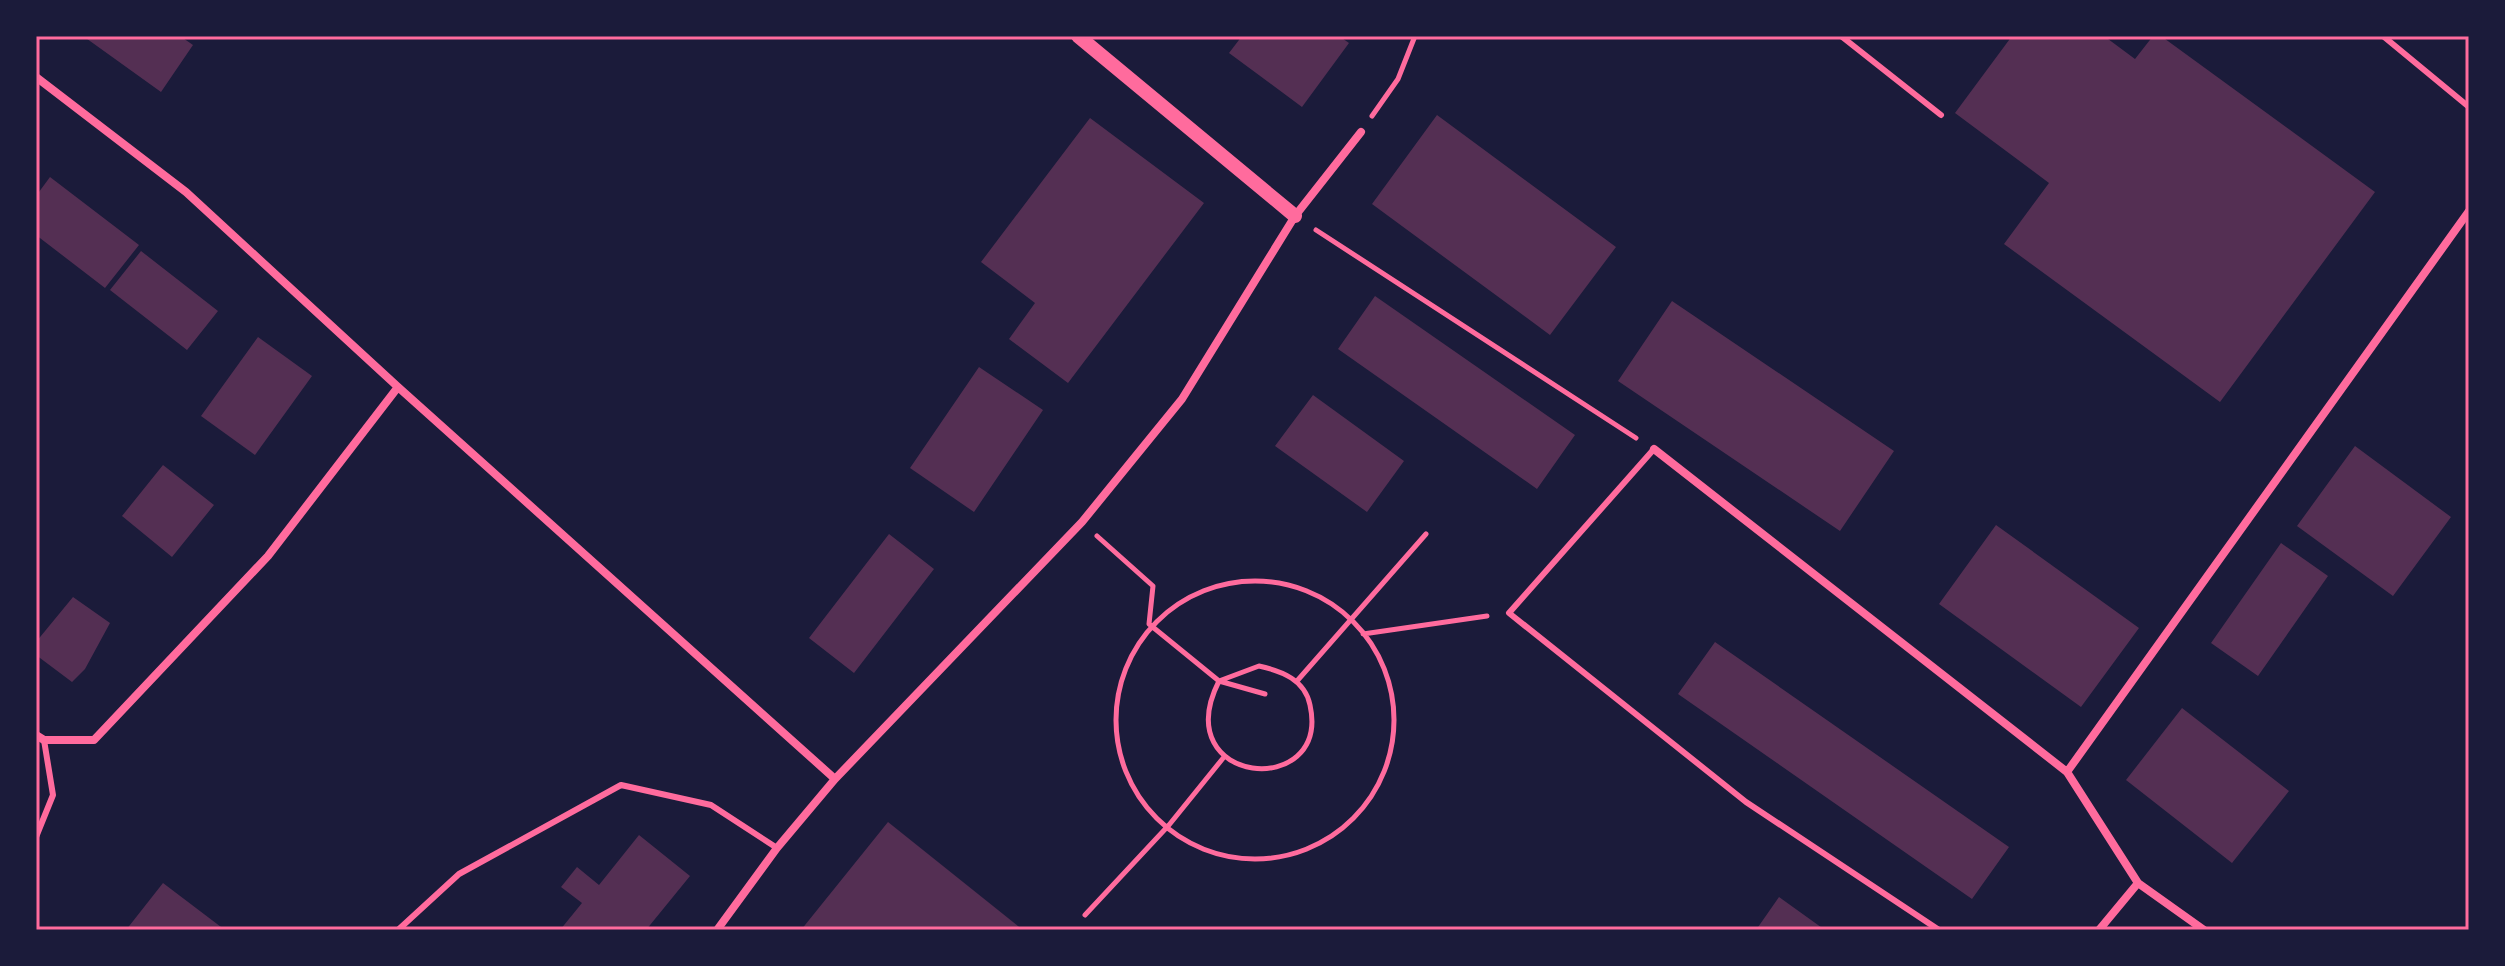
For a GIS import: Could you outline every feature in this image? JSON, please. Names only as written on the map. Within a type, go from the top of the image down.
[{"type":"street","points":[[1078,36],[1295,216]]},
{"type":"street","points":[[36,77],[186,192],[398,387],[835,779]]},
{"type":"street","points":[[717,930],[777,848],[835,779],[1082,522],[1182,399],[1295,216],[1361,132]]},
{"type":"street","points":[[2067,772],[2469,211]]},
{"type":"street","points":[[40,738],[94,740],[268,556],[398,387]]},
{"type":"street","points":[[1654,449],[2067,772],[2138,883],[2204,930]]},
{"type":"street","points":[[2099,930],[2138,883]]},
{"type":"lane","points":[[1841,36],[1941,115]]},
{"type":"lane","points":[[2383,36],[2469,107]]},
{"type":"lane","points":[[1654,449],[1509,613],[1746,802],[1939,930]]},
{"type":"lane","points":[[36,837],[53,795],[40,738]]},
{"type":"lane","points":[[398,930],[459,874],[621,785],[711,805],[777,848]]},
{"type":"path","points":[[1361,132],[1398,79],[1415,36]]},
{"type":"path","points":[[1295,216],[1654,449]]},
{"type":"path","points":[[1082,522],[1153,586],[1149,624],[1124,673],[1117,727],[1130,779],[1144,803],[1184,839],[1235,857],[1263,858],[1315,845],[1359,813],[1387,766],[1395,713],[1382,660],[1353,621],[1327,600],[1303,589],[1249,581],[1196,594],[1149,624]]},
{"type":"path","points":[[1297,681],[1353,621],[1426,534]]},
{"type":"path","points":[[1362,634],[1509,613]]},
{"type":"path","points":[[1149,624],[1219,681],[1265,694]]},
{"type":"path","points":[[1259,666],[1279,670],[1297,681],[1308,698],[1313,718],[1309,737],[1298,755],[1281,767],[1261,771],[1241,767],[1224,757],[1212,740],[1208,720],[1209,700],[1219,681],[1259,666]]},
{"type":"path","points":[[1085,915],[1169,825],[1224,757]]},
{"type":"building","points":[[83,36],[180,36],[193,45],[161,92]]},
{"type":"building","points":[[1242,36],[1339,36],[1349,43],[1302,107],[1229,53]]},
{"type":"building","points":[[2012,36],[2104,36],[2135,59],[2153,36],[2161,36],[2375,192],[2220,402],[2004,244],[2049,183],[1955,113]]},
{"type":"building","points":[[1437,115],[1616,247],[1550,335],[1372,204]]},
{"type":"building","points":[[1090,118],[1204,203],[1068,383],[1009,339],[1035,303],[981,262]]},
{"type":"building","points":[[50,177],[139,245],[105,288],[36,235],[36,196]]},
{"type":"building","points":[[141,251],[218,311],[187,350],[110,290]]},
{"type":"building","points":[[1375,296],[1575,435],[1537,489],[1338,349]]},
{"type":"building","points":[[1672,301],[1894,451],[1840,531],[1618,381]]},
{"type":"building","points":[[258,337],[312,376],[255,455],[201,416]]},
{"type":"building","points":[[979,367],[1043,410],[974,512],[910,468]]},
{"type":"building","points":[[1313,395],[1404,461],[1367,512],[1275,446]]},
{"type":"building","points":[[2355,446],[2451,517],[2393,596],[2297,526]]},
{"type":"building","points":[[163,465],[214,505],[172,557],[122,516]]},
{"type":"building","points":[[1996,525],[2139,628],[2081,707],[1939,604]]},
{"type":"building","points":[[889,534],[934,569],[854,673],[809,638]]},
{"type":"building","points":[[2281,543],[2328,576],[2258,676],[2211,643]]},
{"type":"building","points":[[73,597],[110,623],[85,669],[72,682],[36,655],[36,642]]},
{"type":"building","points":[[1715,642],[2009,847],[1972,899],[1678,694]]},
{"type":"building","points":[[2182,708],[2289,791],[2232,863],[2126,780]]},
{"type":"building","points":[[888,822],[1023,930],[801,930]]},
{"type":"building","points":[[639,835],[690,876],[646,930],[560,930],[582,903],[561,887],[577,867],[599,885]]},
{"type":"building","points":[[163,883],[225,930],[126,930]]},
{"type":"building","points":[[1779,897],[1825,930],[1756,930]]}]
